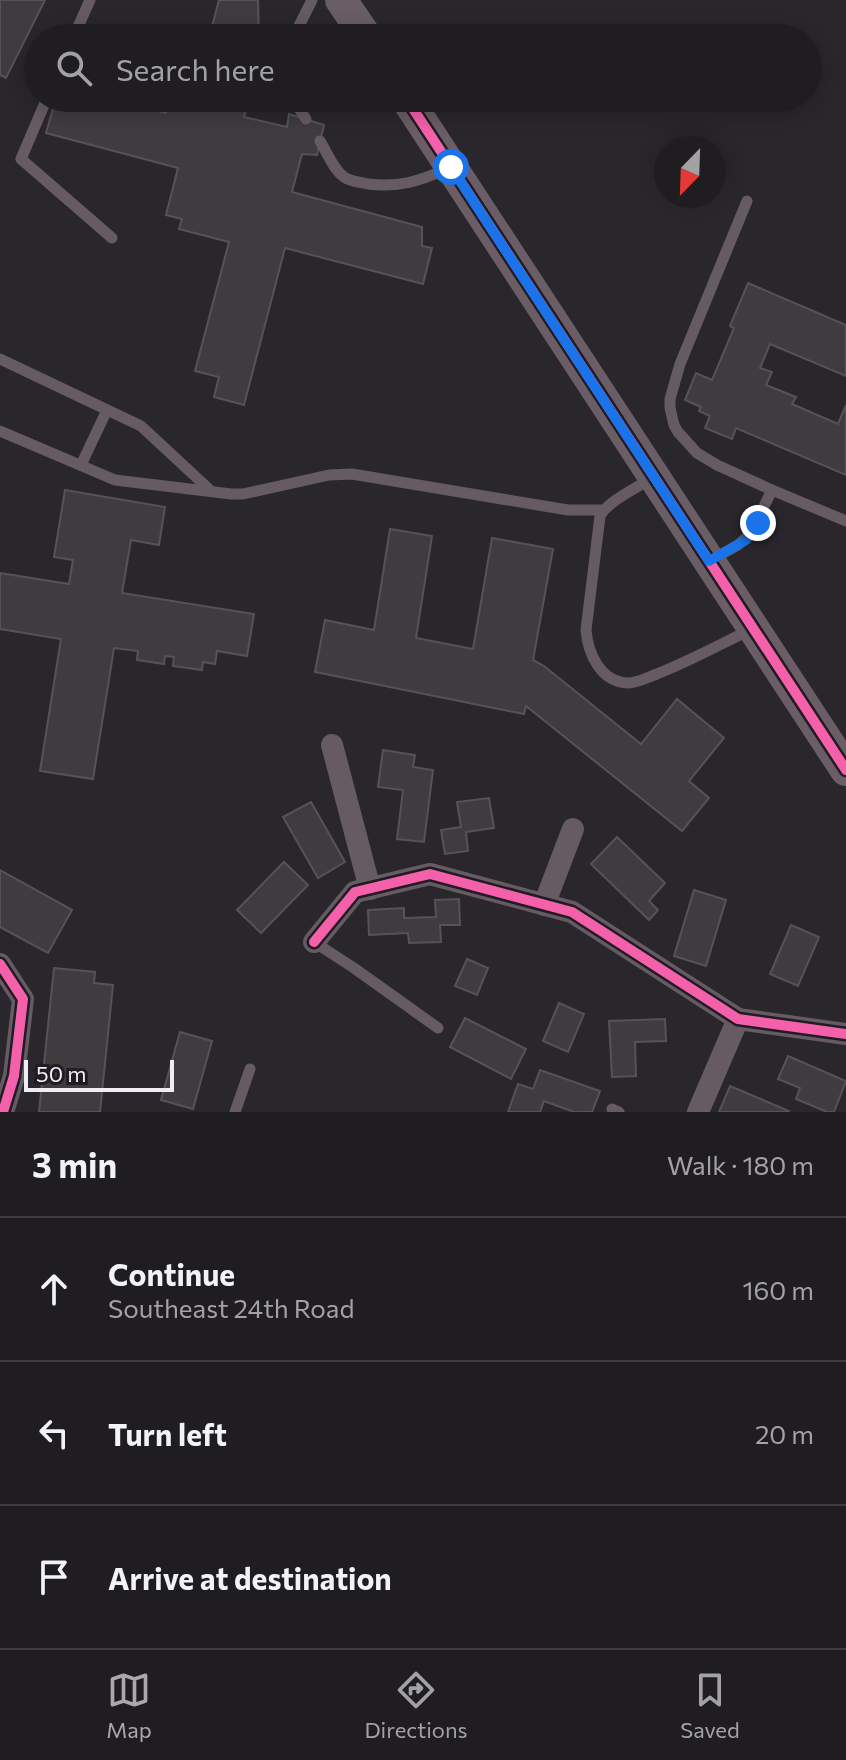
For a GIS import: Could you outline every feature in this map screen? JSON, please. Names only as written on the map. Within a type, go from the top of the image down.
[{"type":"street","points":[[351,4],[360,24]]},
{"type":"street","points":[[415,112],[846,770]]},
{"type":"street","points":[[332,745],[370,889]]},
{"type":"street","points":[[544,905],[573,829]]},
{"type":"street","points":[[314,942],[355,892],[430,874],[572,912],[738,1019],[846,1034]]},
{"type":"street","points":[[0,964],[23,999],[14,1076],[3,1112]]},
{"type":"street","points":[[698,1112],[738,1019]]},
{"type":"lane","points":[[79,24],[90,0]]},
{"type":"lane","points":[[300,24],[312,0]]},
{"type":"lane","points":[[41,112],[21,159],[112,238]]},
{"type":"lane","points":[[301,112],[306,119]]},
{"type":"lane","points":[[320,141],[337,170],[344,177],[360,182],[402,185],[420,181],[451,167]]},
{"type":"lane","points":[[747,201],[680,364],[670,399],[674,425],[697,453],[717,465],[846,521]]},
{"type":"lane","points":[[0,359],[141,426],[211,492]]},
{"type":"lane","points":[[81,465],[107,410]]},
{"type":"lane","points":[[0,431],[115,480],[211,492],[243,494],[329,475],[352,474],[568,510],[603,510],[654,477]]},
{"type":"lane","points":[[709,561],[746,540],[758,523],[772,490]]},
{"type":"lane","points":[[603,510],[586,630],[592,657],[610,678],[632,683],[682,663],[753,628]]},
{"type":"lane","points":[[314,942],[438,1028]]},
{"type":"lane","points":[[235,1112],[250,1069]]},
{"type":"building","points":[[0,0],[45,0],[33,24],[24,24],[24,42],[6,78],[0,75]]},
{"type":"building","points":[[219,0],[258,0],[259,24],[213,24]]},
{"type":"building","points":[[52,112],[245,112],[244,117],[287,127],[289,114],[324,125],[317,155],[302,154],[292,192],[422,227],[422,246],[432,248],[423,284],[285,248],[244,405],[214,397],[219,377],[195,371],[229,242],[179,229],[182,219],[166,215],[178,168],[46,133]]},
{"type":"building","points":[[748,283],[846,325],[846,376],[770,344],[760,368],[772,372],[766,385],[796,397],[792,404],[838,424],[846,405],[846,475],[736,428],[732,439],[705,428],[710,416],[699,411],[701,407],[685,400],[696,373],[712,380],[734,328],[730,326]]},
{"type":"building","points":[[65,490],[165,507],[159,545],[131,540],[122,593],[254,614],[247,656],[217,651],[215,664],[203,662],[202,670],[173,666],[174,657],[165,656],[164,664],[137,660],[138,651],[114,648],[93,779],[40,771],[61,639],[0,629],[0,573],[69,584],[73,560],[54,557]]},
{"type":"building","points":[[390,529],[432,536],[416,638],[473,649],[492,538],[553,549],[533,660],[641,744],[677,699],[724,738],[689,781],[709,798],[682,831],[526,706],[524,714],[315,672],[325,620],[374,630]]},
{"type":"building","points":[[383,750],[415,755],[413,767],[433,770],[424,842],[397,839],[403,790],[378,787]]},
{"type":"building","points":[[489,798],[494,828],[466,832],[468,851],[445,854],[441,830],[461,827],[457,802]]},
{"type":"building","points":[[311,802],[345,862],[318,878],[283,817]]},
{"type":"building","points":[[617,837],[665,883],[649,901],[658,910],[649,920],[591,864]]},
{"type":"building","points":[[284,862],[308,885],[261,933],[237,910]]},
{"type":"building","points":[[0,870],[72,910],[48,953],[0,927]]},
{"type":"building","points":[[694,890],[726,900],[706,966],[674,956]]},
{"type":"building","points":[[459,899],[460,925],[440,925],[441,942],[409,943],[408,933],[369,935],[368,910],[404,908],[404,918],[436,917],[435,900]]},
{"type":"building","points":[[791,925],[819,937],[798,986],[770,974]]},
{"type":"building","points":[[467,959],[488,968],[477,995],[455,986]]},
{"type":"building","points":[[54,968],[95,972],[94,983],[113,985],[100,1112],[39,1112]]},
{"type":"building","points":[[559,1003],[584,1014],[568,1052],[543,1041]]},
{"type":"building","points":[[465,1018],[526,1049],[511,1079],[450,1047]]},
{"type":"building","points":[[665,1019],[666,1041],[635,1042],[636,1076],[612,1077],[609,1021]]},
{"type":"building","points":[[180,1032],[212,1041],[193,1109],[161,1100]]},
{"type":"building","points":[[788,1056],[846,1081],[834,1112],[796,1099],[800,1088],[778,1079]]},
{"type":"building","points":[[540,1070],[600,1091],[592,1112],[574,1112],[544,1101],[540,1112],[508,1112],[518,1084],[533,1089]]},
{"type":"building","points":[[730,1086],[789,1111],[719,1112]]},
{"type":"cycle path","points":[[415,112],[846,770]]},
{"type":"cycle path","points":[[314,942],[355,892],[430,874],[572,912],[738,1019],[846,1034]]},
{"type":"cycle path","points":[[0,964],[23,999],[14,1076],[3,1112]]},
{"type":"route","points":[[451,167],[709,561],[746,540],[758,523]]}]
